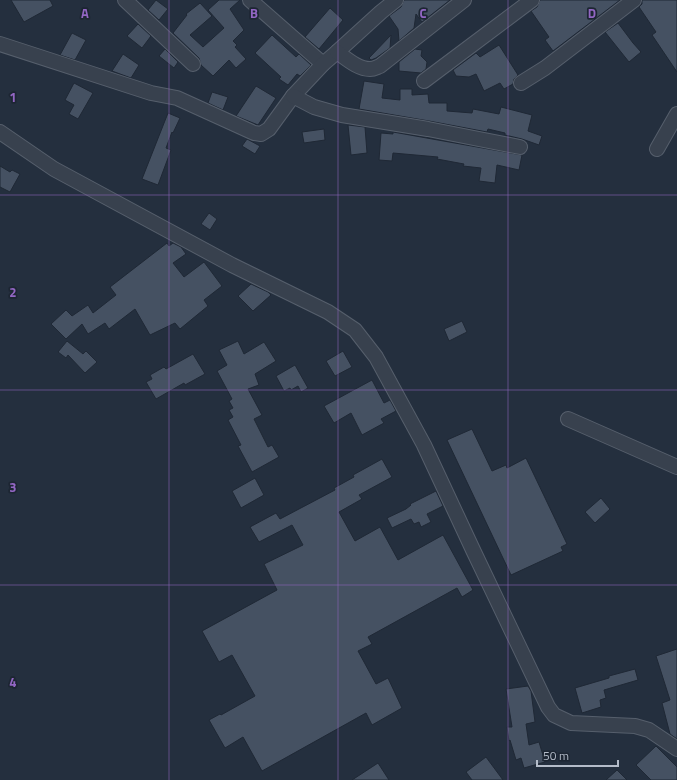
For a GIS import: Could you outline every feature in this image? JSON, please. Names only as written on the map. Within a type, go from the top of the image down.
[{"type":"street","points":[[125,0],[193,64]]},
{"type":"street","points":[[250,0],[323,64]]},
{"type":"street","points":[[0,44],[151,93],[177,98],[254,133],[261,134],[269,129],[293,96],[323,64],[396,0]]},
{"type":"street","points":[[337,52],[362,67],[372,69],[380,66],[464,0]]},
{"type":"street","points":[[424,81],[532,0]]},
{"type":"street","points":[[521,83],[545,68],[634,0]]},
{"type":"street","points":[[293,96],[314,107],[342,115],[520,147]]},
{"type":"street","points":[[657,149],[677,114]]},
{"type":"street","points":[[0,132],[54,169],[232,265],[328,312],[355,330],[376,358],[424,445],[548,707],[554,715],[572,723],[635,726],[649,730],[677,749]]},
{"type":"street","points":[[568,419],[677,467]]},
{"type":"building","points":[[11,0],[50,0],[53,6],[24,22]]},
{"type":"building","points":[[156,0],[168,9],[159,20],[148,10]]},
{"type":"building","points":[[219,0],[240,0],[230,9],[244,30],[233,41],[237,45],[235,47],[246,59],[236,68],[229,60],[213,76],[201,65],[199,58],[173,33],[187,15],[186,14],[200,3],[212,16],[190,35],[203,47],[224,28],[208,10]]},
{"type":"building","points":[[404,0],[450,0],[422,22],[416,14],[414,28],[399,41],[398,29],[389,16],[401,7]]},
{"type":"building","points":[[540,0],[620,0],[553,51],[545,40],[549,37],[531,11],[537,7]]},
{"type":"building","points":[[642,0],[677,0],[677,72],[652,35],[656,32],[639,7],[642,4]]},
{"type":"building","points":[[330,8],[343,20],[319,49],[305,37]]},
{"type":"building","points":[[618,23],[641,52],[629,62],[605,32]]},
{"type":"building","points":[[138,24],[151,36],[142,48],[127,36]]},
{"type":"building","points":[[72,33],[86,40],[75,60],[60,55]]},
{"type":"building","points":[[272,35],[296,57],[299,54],[311,65],[300,76],[297,74],[288,85],[279,79],[281,77],[255,53]]},
{"type":"building","points":[[391,35],[390,48],[371,60],[369,58]]},
{"type":"building","points":[[499,45],[518,75],[514,79],[513,84],[504,89],[500,83],[484,91],[476,74],[469,77],[456,76],[453,70],[476,53],[480,57]]},
{"type":"building","points":[[165,49],[178,62],[174,68],[159,56]]},
{"type":"building","points":[[415,49],[422,50],[421,56],[427,62],[426,69],[421,73],[399,71],[399,62]]},
{"type":"building","points":[[123,54],[139,65],[131,78],[112,71]]},
{"type":"building","points":[[364,81],[384,84],[382,98],[400,100],[400,89],[412,89],[412,95],[428,94],[429,103],[447,103],[447,111],[472,113],[473,109],[499,114],[501,107],[532,115],[528,131],[542,136],[539,145],[505,135],[505,133],[488,129],[487,132],[359,109]]},
{"type":"building","points":[[74,83],[93,93],[78,119],[69,114],[74,105],[65,100]]},
{"type":"building","points":[[256,86],[276,98],[258,125],[236,116]]},
{"type":"building","points":[[212,92],[228,97],[223,110],[208,103]]},
{"type":"building","points":[[168,113],[180,118],[173,133],[172,132],[166,148],[171,150],[158,185],[142,179]]},
{"type":"building","points":[[348,125],[365,127],[367,153],[351,155]]},
{"type":"building","points":[[324,129],[325,140],[304,143],[302,132]]},
{"type":"building","points":[[393,132],[522,155],[519,170],[497,165],[495,183],[479,181],[481,168],[463,166],[464,164],[437,159],[438,157],[393,153],[392,161],[379,160],[381,133],[393,134]]},
{"type":"building","points":[[247,139],[260,146],[255,154],[242,146]]},
{"type":"building","points":[[0,166],[10,172],[12,170],[20,174],[10,192],[0,187]]},
{"type":"building","points":[[209,213],[217,219],[210,230],[201,224]]},
{"type":"building","points":[[167,243],[169,246],[173,243],[181,247],[186,254],[173,263],[184,277],[204,262],[222,286],[204,300],[208,306],[180,329],[175,323],[150,335],[135,309],[109,329],[105,323],[88,334],[82,324],[66,339],[51,324],[66,310],[72,316],[88,305],[93,313],[116,295],[110,287]]},
{"type":"building","points":[[251,284],[271,295],[253,311],[238,296]]},
{"type":"building","points":[[462,321],[467,332],[449,341],[444,329]]},
{"type":"building","points":[[67,341],[83,354],[86,351],[97,362],[85,373],[68,355],[66,358],[58,352]]},
{"type":"building","points":[[238,341],[244,354],[264,342],[276,361],[255,374],[259,385],[248,389],[262,415],[254,419],[268,447],[272,445],[279,457],[252,472],[238,446],[241,445],[228,420],[233,417],[229,410],[233,408],[229,401],[232,399],[217,371],[227,365],[219,350]]},
{"type":"building","points":[[343,351],[352,367],[335,376],[326,361]]},
{"type":"building","points":[[193,354],[205,374],[185,385],[184,383],[156,399],[146,382],[152,379],[150,375],[164,367],[166,369]]},
{"type":"building","points":[[295,365],[308,388],[301,392],[298,386],[291,390],[290,388],[284,391],[276,376]]},
{"type":"building","points":[[372,380],[384,403],[390,400],[396,411],[381,419],[384,423],[362,435],[351,413],[334,423],[324,406]]},
{"type":"building","points":[[472,429],[492,471],[506,465],[507,468],[526,458],[567,544],[561,547],[563,551],[511,575],[447,440]]},
{"type":"building","points":[[382,459],[392,477],[359,495],[362,499],[339,512],[355,541],[380,527],[398,560],[443,535],[473,590],[462,597],[457,588],[368,637],[372,644],[358,651],[376,684],[388,678],[402,708],[372,725],[366,713],[262,771],[243,737],[225,748],[209,720],[255,696],[232,655],[219,662],[202,631],[277,590],[264,564],[303,545],[292,525],[259,542],[250,527],[276,513],[280,519],[335,490],[334,488],[354,477],[353,475]]},
{"type":"building","points":[[255,478],[264,495],[241,508],[232,491]]},
{"type":"building","points":[[436,491],[443,506],[427,514],[431,522],[421,527],[419,522],[414,524],[411,519],[392,528],[387,518],[406,509],[411,505],[410,504]]},
{"type":"building","points":[[601,498],[610,509],[595,523],[585,512]]},
{"type":"building","points":[[677,649],[677,739],[670,734],[662,703],[670,700],[656,656]]},
{"type":"building","points":[[635,669],[638,680],[604,690],[606,698],[600,700],[601,707],[582,713],[575,688]]},
{"type":"building","points":[[528,686],[531,691],[535,722],[526,724],[529,745],[539,742],[545,762],[524,768],[521,758],[516,760],[510,740],[509,741],[507,727],[512,727],[506,689]]},
{"type":"building","points":[[656,746],[677,767],[677,780],[651,780],[636,765]]},
{"type":"building","points":[[486,757],[503,780],[472,780],[466,772]]},
{"type":"building","points":[[378,763],[389,780],[352,780]]},
{"type":"building","points":[[617,770],[627,780],[606,780]]}]
